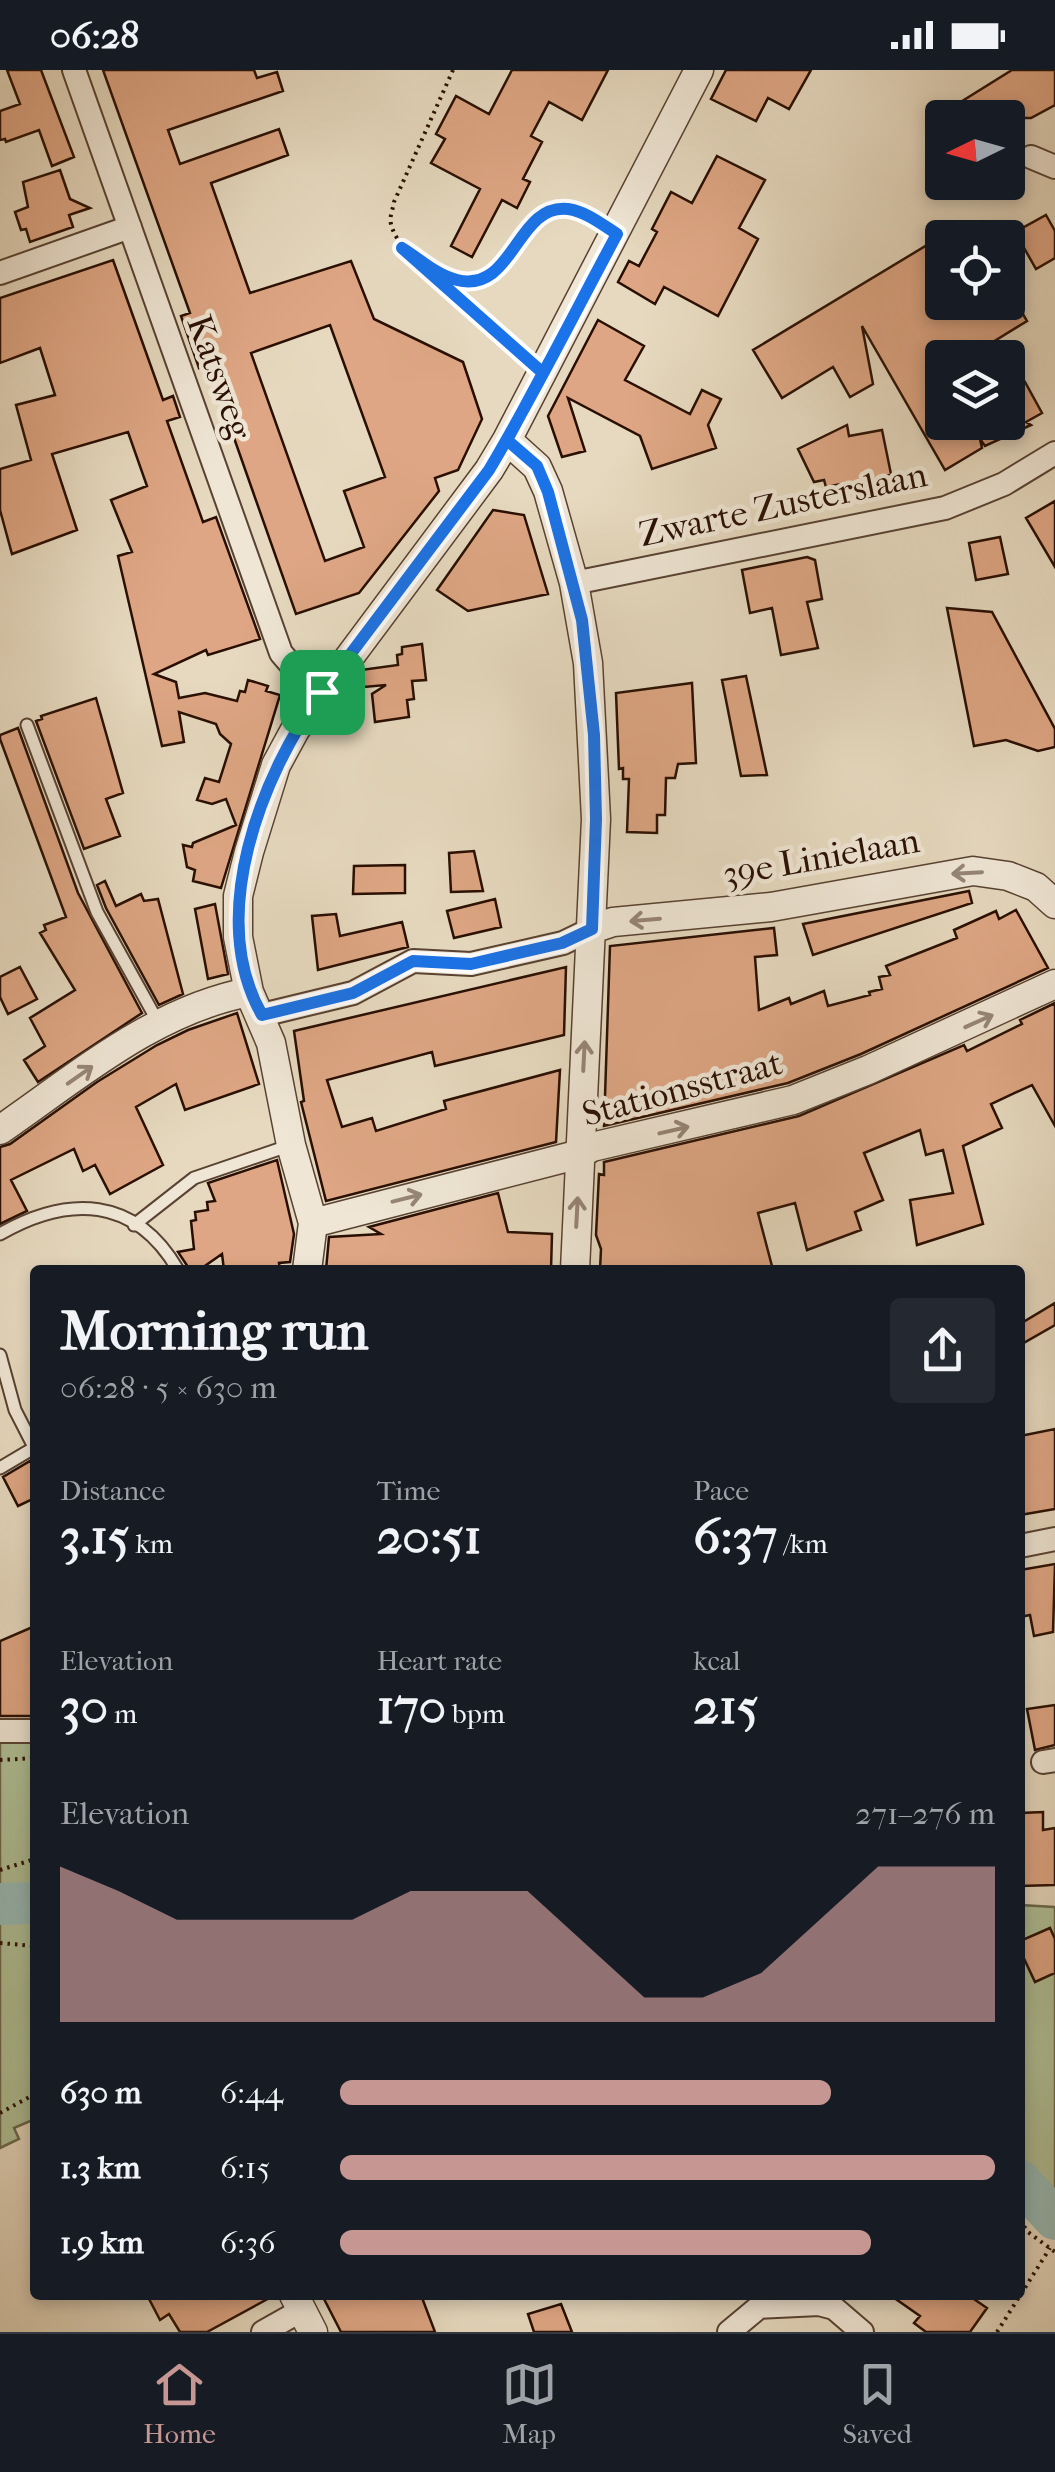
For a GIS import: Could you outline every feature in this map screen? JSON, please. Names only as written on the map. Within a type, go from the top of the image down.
[{"type":"street","name":"Katsweg","points":[[74,70],[281,653],[322,692]]},
{"type":"street","points":[[308,1265],[313,1223],[291,1145],[279,1074],[255,1004],[238,936],[238,896],[276,765],[322,692],[489,470],[617,234],[700,70]]},
{"type":"street","points":[[1031,157],[1055,168]]},
{"type":"street","points":[[0,273],[130,228]]},
{"type":"street","points":[[507,440],[537,466],[548,492],[574,583],[588,663],[594,735],[592,929],[574,1265]]},
{"type":"street","name":"Zwarte Zusterslaan","points":[[574,583],[945,508],[1004,484],[1055,454]]},
{"type":"street","name":"39e Linielaan","points":[[592,929],[613,922],[771,907],[959,872],[1008,876],[1036,887],[1055,904]]},
{"type":"street","points":[[0,1130],[158,1024],[191,1008],[353,993],[413,961],[471,964],[562,943],[592,929]]},
{"type":"street","name":"Stationsstraat","points":[[313,1223],[580,1154],[627,1138],[793,1100],[1002,1012],[1055,984]]},
{"type":"street","points":[[1025,1545],[1055,1539]]},
{"type":"street","points":[[0,1730],[30,1731]]},
{"type":"street","points":[[729,2332],[759,2306],[820,2304],[834,2308],[862,2332]]},
{"type":"street","points":[[264,2332],[303,2312]]},
{"type":"lane","points":[[28,725],[98,912],[158,1024]]},
{"type":"lane","points":[[134,1225],[194,1178],[291,1145]]},
{"type":"lane","points":[[0,1234],[25,1220],[82,1206],[101,1208],[134,1225],[168,1252],[175,1265]]},
{"type":"lane","points":[[0,1355],[15,1410],[30,1441]]},
{"type":"lane","points":[[0,1468],[30,1451]]},
{"type":"path","points":[[453,70],[394,202],[390,222],[402,248],[543,373]]},
{"type":"path","points":[[402,248],[462,282],[483,279],[500,269],[527,230],[560,209],[571,209],[617,234]]},
{"type":"path","points":[[0,1760],[30,1758]]},
{"type":"path","points":[[0,1870],[30,1861]]},
{"type":"path","points":[[0,1943],[30,1946]]},
{"type":"path","points":[[0,2114],[30,2097]]},
{"type":"path","points":[[1025,2228],[1053,2250],[1025,2290]]},
{"type":"path","points":[[996,2332],[1018,2300]]},
{"type":"green space","points":[[30,1737],[30,2121],[14,2128],[19,2139],[0,2148],[0,1740]]},
{"type":"green space","points":[[1025,1905],[1055,1907],[1055,2219],[1025,2186]]},
{"type":"building","points":[[7,70],[41,70],[74,157],[52,166],[39,130],[6,142],[0,140],[0,111],[20,104]]},
{"type":"building","points":[[103,70],[254,70],[257,78],[277,72],[283,91],[168,130],[180,164],[279,129],[288,155],[211,183],[250,293],[351,261],[374,319],[463,362],[482,419],[458,470],[435,478],[439,491],[359,593],[296,614],[208,364],[199,368],[181,316],[190,313]],"holes":[[[330,325],[385,477],[344,491],[364,547],[325,561],[251,353]]]},
{"type":"building","points":[[512,70],[608,70],[582,120],[549,102],[531,136],[542,142],[523,179],[530,182],[517,208],[502,200],[472,257],[451,246],[480,189],[431,163],[445,139],[436,134],[456,96],[489,114]]},
{"type":"building","points":[[726,70],[811,70],[789,109],[768,98],[756,121],[711,99]]},
{"type":"building","points":[[1012,70],[1055,70],[1055,105],[1031,118],[1025,118],[1025,100],[964,100]]},
{"type":"building","points":[[717,156],[765,180],[739,228],[758,239],[718,316],[664,287],[655,304],[618,282],[629,261],[639,266],[657,232],[652,229],[671,192],[692,203]]},
{"type":"building","points":[[60,170],[70,199],[90,208],[69,215],[73,227],[30,242],[15,212],[28,207],[23,182]]},
{"type":"building","points":[[1046,215],[1055,231],[1055,258],[1036,269],[1025,250],[1025,227]]},
{"type":"building","points":[[925,246],[925,320],[1025,318],[1027,321],[996,340],[925,340],[925,435],[862,326],[873,384],[850,397],[833,367],[782,398],[753,350]]},
{"type":"building","points":[[113,260],[163,400],[173,396],[180,417],[167,421],[203,522],[216,517],[260,639],[208,655],[206,650],[154,674],[176,682],[179,698],[205,693],[237,701],[248,680],[268,686],[266,691],[280,695],[221,888],[193,881],[195,870],[187,867],[183,845],[192,847],[193,843],[236,825],[226,799],[212,804],[197,800],[205,778],[219,782],[231,744],[216,724],[179,712],[184,742],[162,746],[118,556],[132,552],[111,500],[147,486],[128,432],[52,454],[77,530],[12,554],[0,510],[0,469],[31,460],[16,405],[55,395],[40,348],[0,363],[0,298]]},
{"type":"building","points":[[598,320],[644,346],[625,380],[690,414],[702,390],[721,399],[708,425],[716,448],[652,469],[640,436],[568,398],[585,451],[562,457],[548,416]]},
{"type":"building","points":[[1025,382],[1042,413],[1026,422],[1031,425],[1025,428]]},
{"type":"building","points":[[847,425],[849,436],[882,430],[891,474],[846,487],[846,483],[826,487],[824,480],[814,482],[798,449]]},
{"type":"building","points":[[928,440],[980,440],[982,448],[945,470]]},
{"type":"building","points":[[1055,501],[1055,567],[1026,518]]},
{"type":"building","points":[[493,510],[524,515],[548,594],[468,611],[437,590]]},
{"type":"building","points":[[1000,537],[1008,574],[976,580],[969,543]]},
{"type":"building","points":[[807,557],[815,560],[822,599],[807,602],[818,648],[781,655],[772,608],[750,613],[742,570]]},
{"type":"building","points":[[947,608],[992,612],[1055,729],[1055,747],[1038,751],[1006,740],[974,746]]},
{"type":"building","points":[[422,644],[426,680],[412,681],[414,699],[407,700],[409,717],[375,722],[372,694],[386,685],[364,687],[361,670],[398,665],[397,655],[402,654],[402,647]]},
{"type":"building","points":[[746,676],[767,775],[741,776],[722,680]]},
{"type":"building","points":[[692,683],[696,763],[678,764],[675,778],[666,778],[665,815],[657,815],[657,833],[627,832],[629,779],[623,779],[623,768],[619,769],[616,693]]},
{"type":"building","points":[[96,698],[123,793],[106,799],[120,836],[84,849],[36,721]]},
{"type":"building","points":[[18,728],[78,893],[142,1013],[38,1082],[24,1060],[45,1046],[30,1018],[75,990],[40,933],[46,930],[44,925],[66,917],[0,739],[0,735]]},
{"type":"building","points":[[474,851],[483,891],[451,892],[449,853]]},
{"type":"building","points":[[405,865],[405,893],[353,894],[354,866]]},
{"type":"building","points":[[105,881],[116,906],[141,894],[144,901],[158,899],[183,994],[159,1005],[106,908],[97,885]]},
{"type":"building","points":[[969,891],[972,903],[813,955],[803,924]]},
{"type":"building","points":[[495,899],[501,927],[454,938],[447,911]]},
{"type":"building","points":[[215,904],[228,974],[208,979],[195,909]]},
{"type":"building","points":[[1016,910],[1048,968],[861,1054],[788,1083],[604,1126],[610,946],[774,928],[777,955],[755,957],[759,1010],[789,998],[791,1004],[824,991],[828,1006],[882,989],[879,977],[890,975],[886,966],[957,938],[954,930],[996,911],[999,919]]},
{"type":"building","points":[[336,914],[340,936],[402,922],[408,947],[318,970],[312,916]]},
{"type":"building","points":[[20,967],[37,999],[8,1014],[0,997],[0,977]]},
{"type":"building","points":[[566,967],[564,1035],[435,1066],[432,1052],[327,1080],[342,1127],[372,1118],[376,1131],[446,1109],[444,1101],[560,1070],[556,1142],[326,1201],[301,1102],[304,1101],[294,1031]]},
{"type":"building","points":[[1055,1003],[1055,1126],[1032,1085],[991,1104],[1002,1128],[963,1146],[983,1224],[917,1245],[910,1200],[953,1193],[943,1150],[926,1155],[920,1130],[864,1153],[883,1200],[855,1212],[861,1230],[807,1250],[795,1203],[758,1213],[772,1265],[600,1265],[596,1235],[599,1174],[604,1175],[604,1162],[799,1116],[964,1045],[967,1051],[1022,1024],[1020,1020]]},
{"type":"building","points":[[237,1013],[259,1084],[185,1110],[176,1084],[136,1107],[163,1165],[110,1194],[95,1165],[83,1171],[74,1149],[11,1180],[27,1211],[0,1224],[0,1147],[157,1045]]},
{"type":"building","points":[[277,1160],[294,1234],[290,1262],[223,1265],[222,1254],[206,1265],[187,1265],[178,1252],[194,1249],[191,1221],[196,1220],[195,1212],[208,1210],[207,1202],[215,1201],[208,1183]]},
{"type":"building","points":[[498,1193],[508,1232],[552,1234],[551,1265],[326,1265],[329,1237],[381,1234],[369,1227]]},
{"type":"building","points":[[1055,1303],[1055,1325],[1025,1342],[1025,1321]]},
{"type":"building","points":[[1055,1429],[1055,1509],[1025,1514],[1025,1435]]},
{"type":"building","points":[[30,1461],[30,1500],[18,1506],[3,1477]]},
{"type":"building","points":[[1055,1564],[1053,1632],[1034,1636],[1030,1615],[1025,1616],[1025,1569]]},
{"type":"building","points":[[30,1628],[30,1716],[0,1716],[0,1641]]},
{"type":"building","points":[[1055,1705],[1055,1745],[1035,1750],[1027,1709]]},
{"type":"building","points":[[1043,1812],[1043,1830],[1055,1828],[1055,1885],[1025,1886],[1025,1813]]},
{"type":"building","points":[[1050,1928],[1055,1939],[1055,1973],[1035,1982],[1025,1961],[1025,1939]]},
{"type":"building","points":[[150,2300],[266,2300],[207,2332],[180,2332],[169,2314],[160,2320]]},
{"type":"building","points":[[325,2300],[423,2300],[435,2332],[341,2332]]},
{"type":"building","points":[[897,2300],[975,2300],[987,2308],[970,2332],[926,2332],[914,2323],[920,2316]]},
{"type":"building","points":[[561,2304],[572,2332],[534,2332],[528,2314]]},
{"type":"waterway","points":[[0,1904],[30,1903]]},
{"type":"waterway","points":[[1025,2186],[1055,2219]]},
{"type":"route","points":[[322,692],[276,765],[238,896],[238,936],[244,973],[262,1015],[353,993],[413,961],[471,964],[562,943],[592,929],[594,735],[582,620],[548,492],[537,466],[507,440],[543,373],[402,248],[462,282],[492,275],[536,221],[560,209],[571,209],[617,234],[543,373],[531,395],[507,440],[489,470],[322,692]]}]
